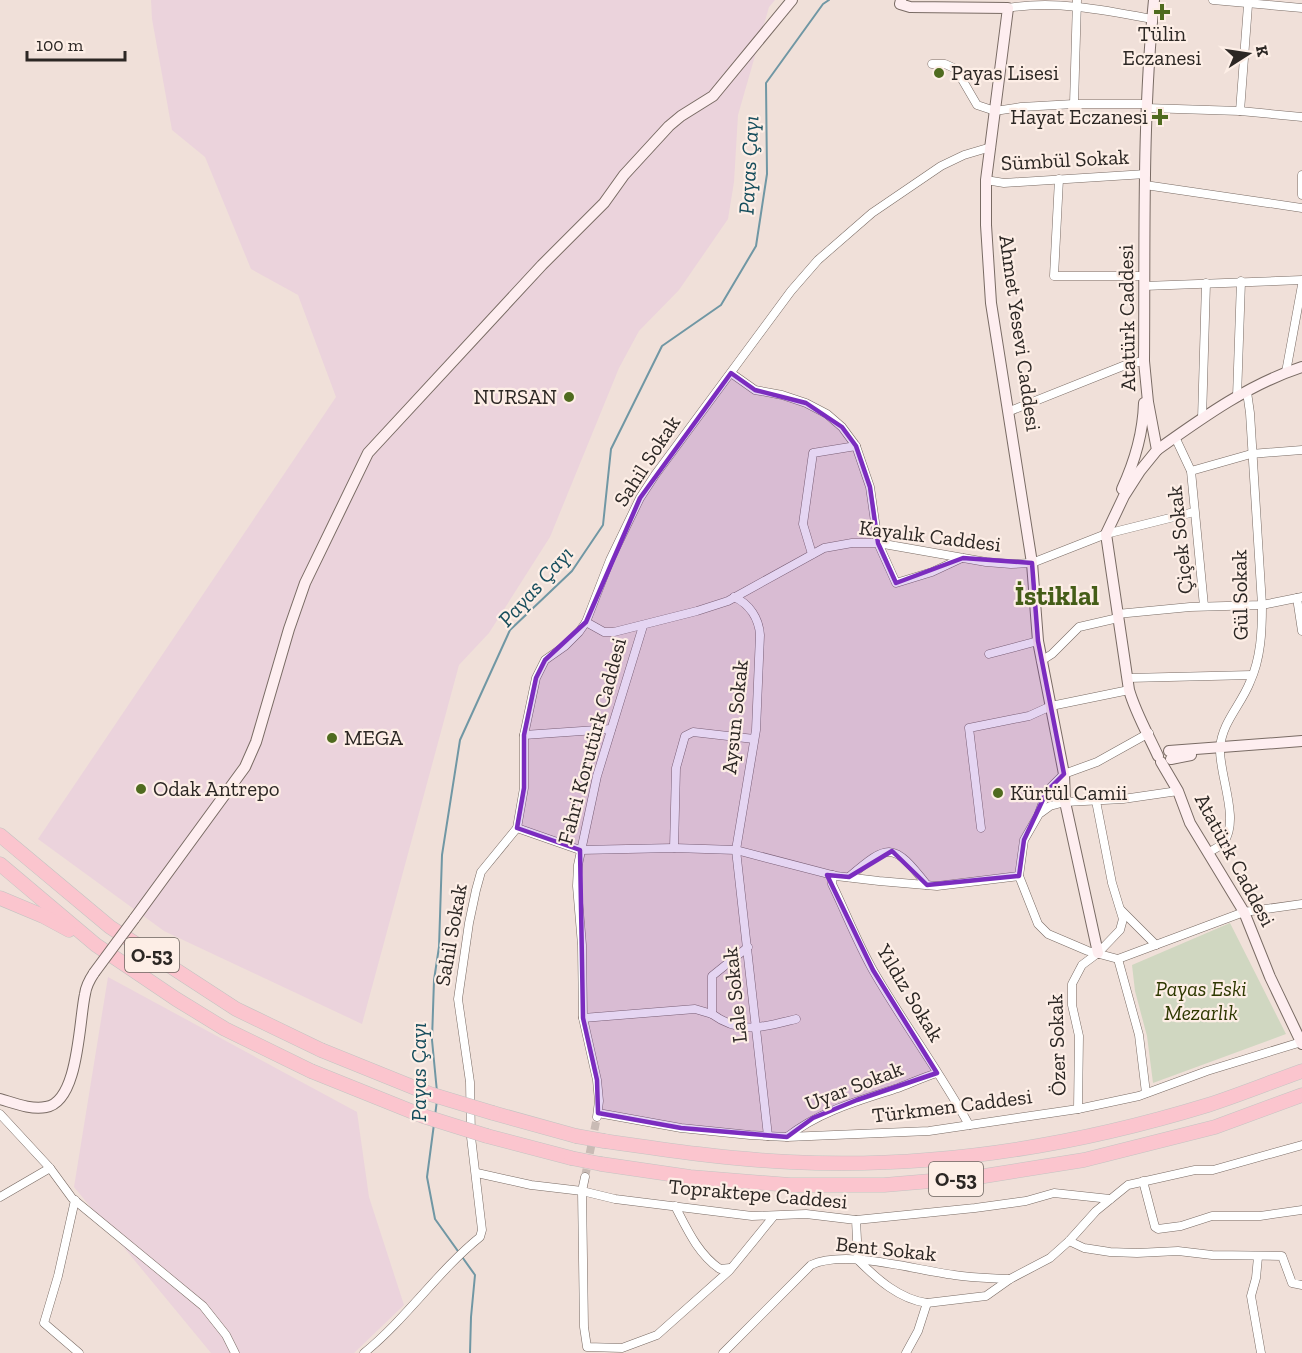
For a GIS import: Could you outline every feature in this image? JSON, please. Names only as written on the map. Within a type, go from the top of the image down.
[{"type":"highway","name":"O-53","points":[[0,834],[110,927],[236,1009],[321,1050],[430,1094],[576,1136],[693,1154],[791,1162],[883,1162],[975,1154],[1090,1135],[1208,1105],[1302,1071]]},
{"type":"highway","name":"O-53","points":[[0,864],[96,945],[225,1029],[310,1071],[423,1116],[487,1136],[601,1164],[690,1177],[790,1185],[884,1185],[978,1177],[1084,1160],[1215,1127],[1302,1095]]},
{"type":"highway","points":[[0,898],[43,916],[68,930],[176,999]]},
{"type":"street","points":[[0,1099],[35,1108],[45,1108],[51,1106],[64,1094],[73,1068],[85,992],[94,973],[244,766],[256,742],[305,583],[368,453],[542,265],[604,203],[624,175],[669,126],[713,96],[792,0]]},
{"type":"street","points":[[901,0],[900,4],[910,7],[1008,8],[1037,2],[1076,2],[1152,19]]},
{"type":"street","name":"Atatürk Caddesi","points":[[1154,0],[1149,44],[1147,106],[1144,361],[1155,453]]},
{"type":"street","points":[[1213,0],[1233,1],[1248,5],[1302,8]]},
{"type":"street","points":[[1074,104],[1076,2]]},
{"type":"street","points":[[1240,111],[1248,5]]},
{"type":"street","name":"Ahmet Yesevi Caddesi","points":[[1008,8],[986,180],[986,225],[991,303],[1010,411],[1032,563],[1041,661],[1064,774],[1065,802],[1098,953]]},
{"type":"street","points":[[932,64],[952,65],[977,105],[995,111],[1074,104],[1240,111],[1302,117]]},
{"type":"street","name":"Sahil Sokak","points":[[364,1353],[379,1341],[442,1270],[480,1237],[482,1230],[471,1137],[470,1082],[458,999],[469,923],[481,872],[517,828],[524,788],[524,735],[536,678],[545,660],[565,646],[586,622],[610,560],[640,498],[791,291],[818,260],[872,213],[941,166],[964,155],[991,147]]},
{"type":"street","points":[[1302,175],[1302,195]]},
{"type":"street","points":[[1059,179],[1053,276],[1206,283],[1302,280]]},
{"type":"street","name":"Sümbül Sokak","points":[[986,180],[1004,183],[1059,179],[1146,180],[1302,208]]},
{"type":"street","name":"Gül Sokak","points":[[1209,852],[1223,844],[1230,821],[1220,748],[1226,721],[1252,675],[1262,634],[1250,413],[1242,395],[1241,281]]},
{"type":"street","points":[[1199,421],[1206,283]]},
{"type":"street","points":[[1286,372],[1302,285]]},
{"type":"street","points":[[1010,411],[1128,364],[1144,361],[1144,406],[1139,444],[1131,471],[1115,503],[1106,534],[1129,690],[1137,714],[1166,757],[1220,748],[1302,741]]},
{"type":"street","points":[[1106,534],[1124,496],[1155,453],[1199,421],[1242,395],[1286,372],[1302,367]]},
{"type":"street","points":[[731,373],[755,390],[783,395],[806,403],[827,414],[842,428],[856,446],[870,487],[878,543],[896,583],[932,572],[963,558]]},
{"type":"street","points":[[1139,444],[1154,436],[1167,435],[1199,421]]},
{"type":"street","name":"Çiçek Sokak","points":[[1175,437],[1191,471],[1204,606]]},
{"type":"street","points":[[1139,444],[1140,457],[1155,453]]},
{"type":"street","points":[[812,554],[803,524],[813,453],[856,446]]},
{"type":"street","points":[[1191,471],[1251,454],[1302,450]]},
{"type":"street","name":"Kayalık Caddesi","points":[[586,622],[604,632],[643,626],[697,611],[734,597],[824,548],[852,543],[878,543],[963,558],[1011,564],[1032,563],[1106,534],[1194,512]]},
{"type":"street","name":"Aysun Sokak","points":[[734,597],[746,604],[759,624],[760,650],[754,739],[736,850]]},
{"type":"street","points":[[1041,661],[1052,654],[1079,627],[1118,616],[1204,606],[1262,606],[1299,597],[1302,631]]},
{"type":"street","name":"Fahri Korutürk Caddesi","points":[[597,1115],[597,1080],[583,1018],[582,945],[577,886],[580,850],[597,776],[643,626]]},
{"type":"street","points":[[989,654],[1038,641]]},
{"type":"street","points":[[1128,678],[1252,675]]},
{"type":"street","points":[[981,828],[969,728],[1029,716],[1051,706],[1129,690]]},
{"type":"street","points":[[524,735],[611,729]]},
{"type":"street","points":[[674,848],[676,768],[685,736],[693,732],[754,739]]},
{"type":"street","points":[[1149,733],[1097,762],[1064,774],[1047,791],[1039,814],[1024,840],[1019,876],[1038,924],[1048,934],[1118,959],[1244,912],[1302,904]]},
{"type":"street","name":"Atatürk Caddesi","points":[[1166,757],[1190,823],[1244,912],[1270,977],[1302,1043]]},
{"type":"street","points":[[1039,814],[1050,806],[1065,802],[1123,799],[1178,791]]},
{"type":"street","points":[[1096,801],[1112,883],[1121,910],[1156,945]]},
{"type":"street","points":[[517,828],[580,850],[674,848],[736,850],[832,875],[927,885],[956,885],[1019,876]]},
{"type":"street","name":"Lale Sokak","points":[[736,850],[768,1136]]},
{"type":"street","points":[[849,877],[885,851],[892,851],[903,858],[927,885]]},
{"type":"street","name":"Yıldız Sokak","points":[[832,875],[832,884],[873,970],[969,1125]]},
{"type":"street","name":"Özer Sokak","points":[[1078,1108],[1079,1036],[1072,1005],[1072,984],[1082,965],[1098,953],[1122,927],[1121,910]]},
{"type":"street","points":[[712,1014],[712,976],[748,947]]},
{"type":"street","points":[[1118,959],[1139,1035],[1146,1093]]},
{"type":"street","points":[[583,1018],[695,1009],[712,1014],[724,1023],[757,1029],[796,1019]]},
{"type":"street","name":"Türkmen Caddesi","points":[[597,1115],[681,1128],[787,1137],[929,1131],[1078,1108],[1146,1093],[1207,1071],[1302,1043]]},
{"type":"street","name":"Uyar Sokak","points":[[787,1137],[813,1118],[846,1104],[937,1073]]},
{"type":"street","points":[[0,1114],[51,1168],[75,1200],[203,1306],[226,1335],[235,1353]]},
{"type":"street","points":[[858,1260],[882,1284],[917,1302],[927,1303],[987,1296],[1010,1279],[1050,1258],[1070,1242],[1095,1211],[1128,1185],[1195,1170],[1213,1170],[1302,1145]]},
{"type":"street","points":[[0,1197],[51,1168]]},
{"type":"street","name":"Topraktepe Caddesi","points":[[477,1173],[615,1199],[773,1217],[806,1214],[856,1220],[858,1260]]},
{"type":"street","points":[[585,1177],[582,1191],[584,1327],[587,1350],[622,1348],[657,1335],[724,1275],[773,1217]]},
{"type":"street","points":[[1143,1181],[1152,1218],[1158,1229],[1181,1226],[1212,1216],[1260,1215],[1302,1210]]},
{"type":"street","points":[[856,1220],[975,1208],[1026,1201],[1054,1193],[1110,1199]]},
{"type":"street","points":[[75,1200],[58,1276],[44,1323],[79,1353]]},
{"type":"street","points":[[675,1206],[694,1242],[714,1265],[720,1269],[730,1268]]},
{"type":"street","points":[[1070,1242],[1084,1248],[1110,1252],[1178,1251],[1258,1257],[1282,1256],[1292,1282],[1302,1285]]},
{"type":"street","points":[[1258,1257],[1251,1296],[1261,1353]]},
{"type":"street","name":"Bent Sokak","points":[[723,1353],[811,1265],[821,1261],[858,1260],[954,1275],[1010,1279]]},
{"type":"street","points":[[906,1353],[918,1330],[927,1303]]},
{"type":"highlighted area","points":[[731,373],[755,390],[806,403],[842,427],[856,446],[870,487],[878,543],[896,583],[963,558],[1032,563],[1038,641],[1064,774],[1047,791],[1024,840],[1019,876],[927,885],[892,851],[849,877],[827,875],[873,970],[937,1073],[857,1100],[813,1118],[787,1137],[681,1128],[598,1113],[597,1080],[583,1018],[580,850],[517,828],[524,788],[524,735],[536,678],[545,660],[586,622],[640,498]]},
{"type":"shaded area","points":[[151,0],[775,0],[769,7],[738,115],[734,182],[728,219],[679,290],[639,331],[619,368],[550,537],[489,633],[459,665],[362,1024],[164,931],[38,839],[336,397],[298,295],[251,269],[205,157],[172,130],[152,19]]},
{"type":"shaded area","points":[[108,977],[357,1112],[369,1197],[404,1305],[354,1353],[211,1353],[74,1187]]},
{"type":"green space","name":"Payas Eski Mezarlık","points":[[1230,923],[1286,1034],[1153,1083],[1147,1036],[1135,991],[1132,965]]},
{"type":"waterway","name":"Payas Çayı","points":[[437,1092],[432,1040],[434,980],[439,947],[442,855],[460,740],[510,630],[572,571],[603,525],[611,449],[662,346],[721,305],[756,246],[767,174],[766,83],[823,4],[829,0]]},
{"type":"waterway","name":"Payas Çayı","points":[[435,1116],[437,1100]]},
{"type":"waterway","name":"Payas Çayı","points":[[434,1124],[427,1177],[435,1219],[475,1275],[470,1353]]},
{"type":"tunnel","points":[[585,1177],[597,1117]]},
{"type":"place","name":"Tülin Eczanesi","points":[[1162,12]]},
{"type":"place","name":"Payas Lisesi","points":[[939,73]]},
{"type":"place","name":"Hayat Eczanesi","points":[[1160,117]]},
{"type":"place","name":"NURSAN","points":[[569,397]]},
{"type":"place","name":"MEGA","points":[[332,738]]},
{"type":"place","name":"Odak Antrepo","points":[[141,789]]},
{"type":"place","name":"Kürtül Camii","points":[[998,793]]},
{"type":"district","name":"İstiklal","points":[[1057,596]]}]
